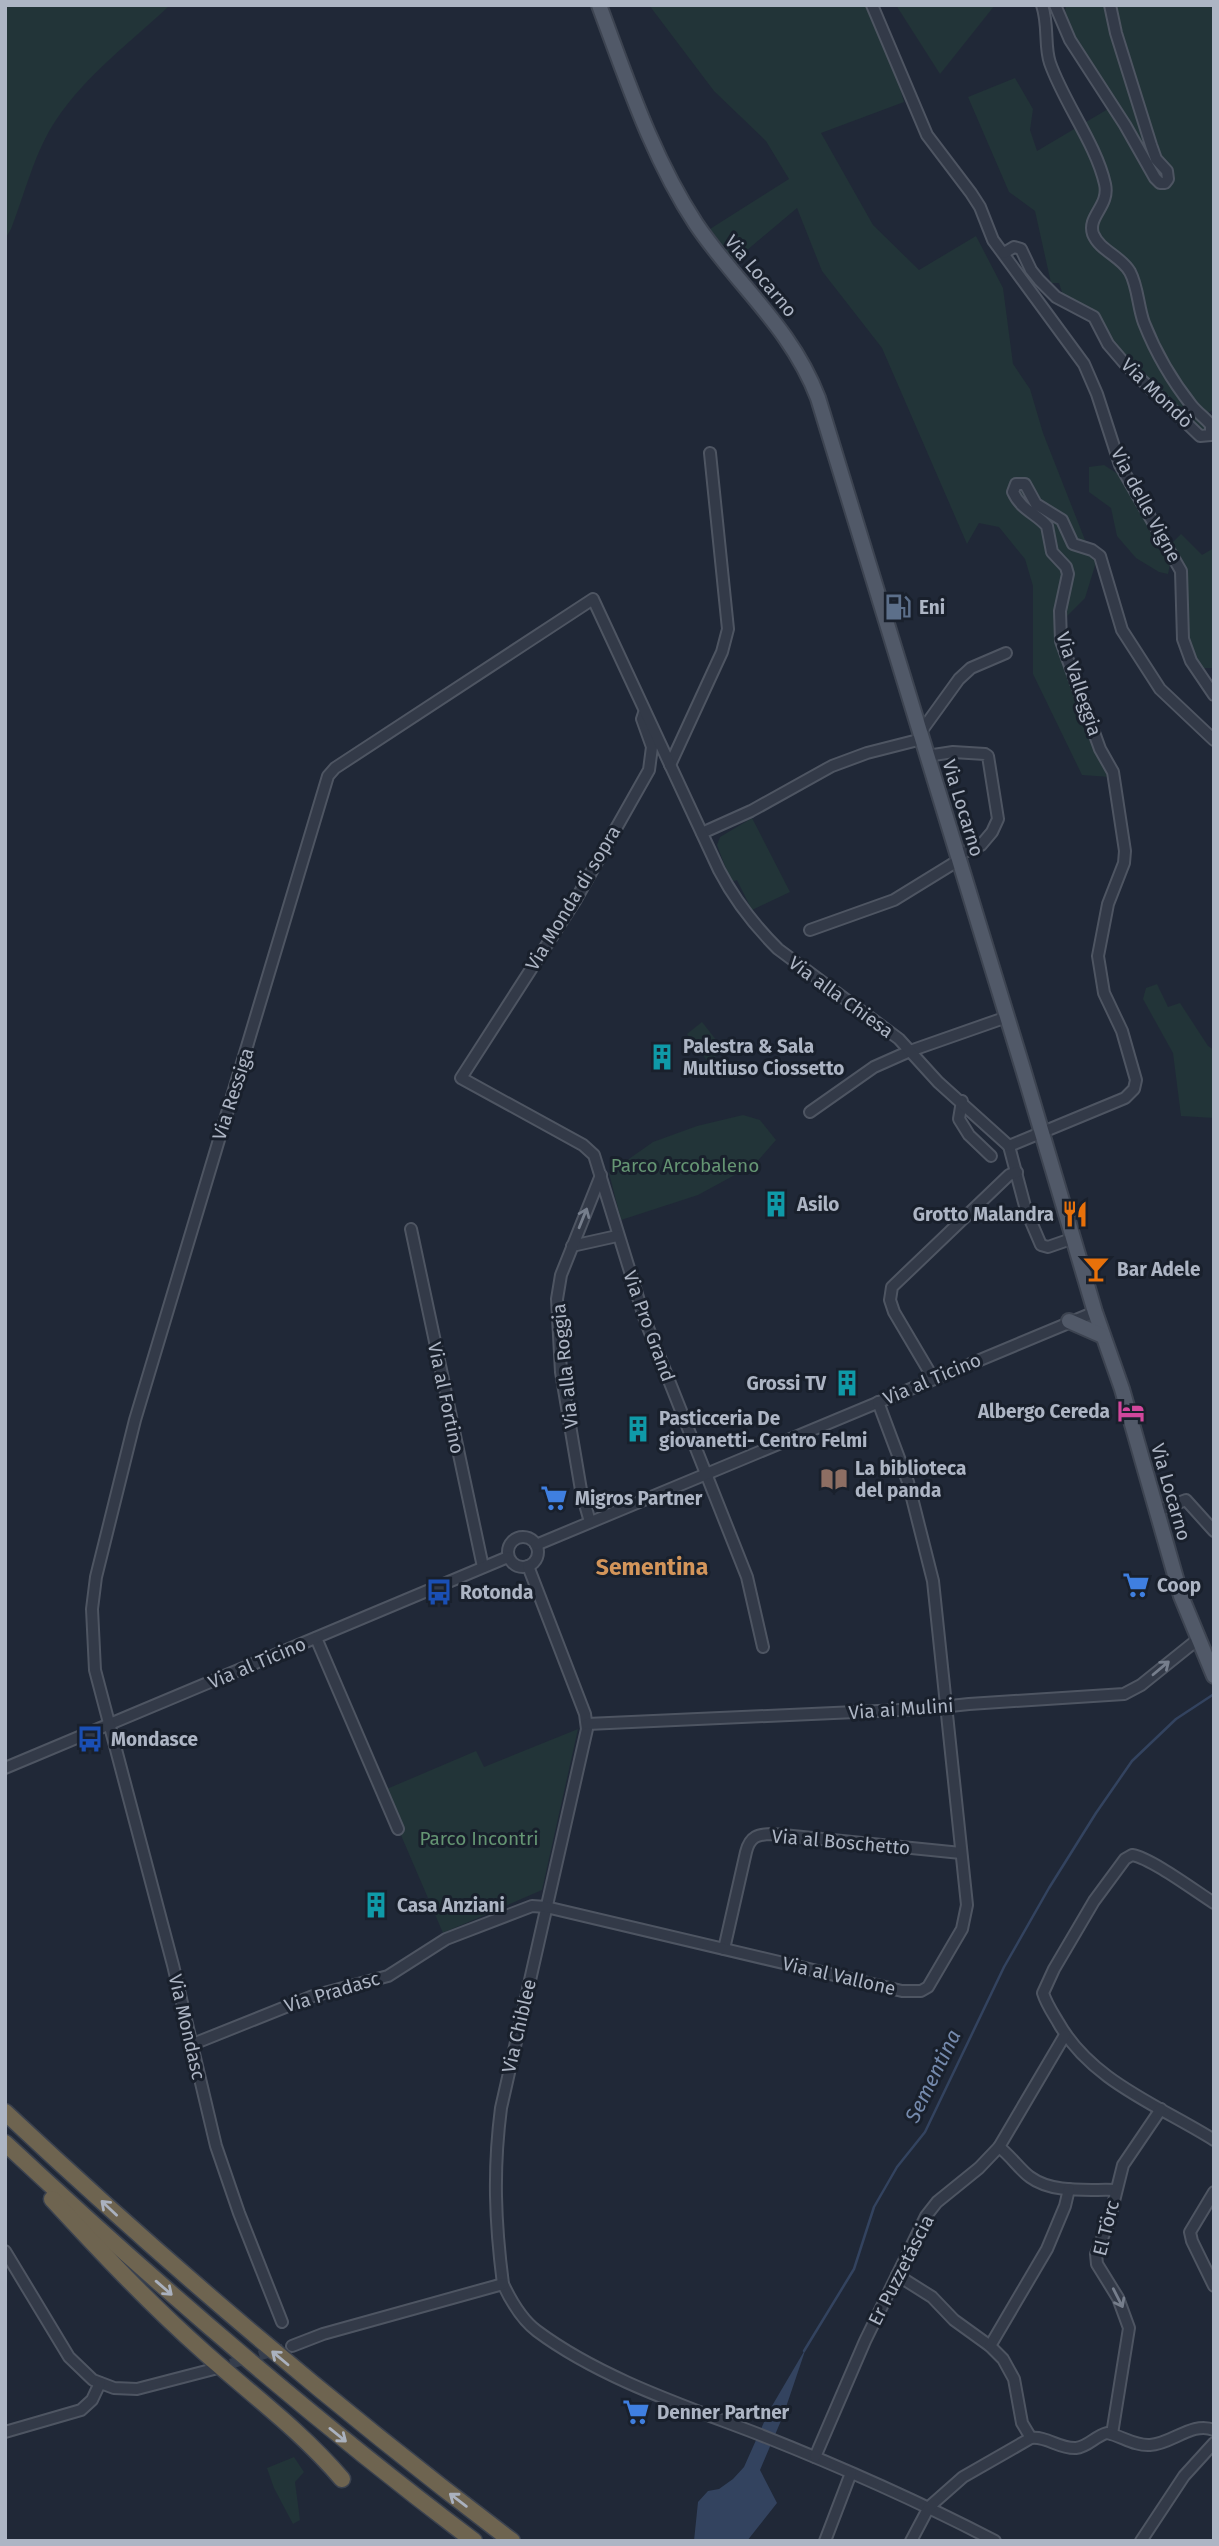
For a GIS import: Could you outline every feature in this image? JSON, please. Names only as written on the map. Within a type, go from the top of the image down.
[{"type":"highway","points":[[5,2112],[257,2339],[400,2455],[512,2541]]},
{"type":"highway","points":[[5,2143],[241,2354],[364,2456],[474,2541]]},
{"type":"highway","points":[[5,2148],[166,2316],[300,2434],[342,2479]]},
{"type":"main road","name":"Via Locarno","points":[[599,5],[648,136],[671,183],[711,245],[783,332],[813,386],[1095,1312],[1122,1390],[1178,1587],[1207,1655]]},
{"type":"main road","points":[[1069,1321],[1103,1336]]},
{"type":"street","name":"Via delle Vigne","points":[[872,5],[927,135],[980,207],[991,236],[1084,365],[1101,404],[1118,459],[1181,571],[1183,639],[1191,661],[1214,695]]},
{"type":"street","name":"Via Mondò","points":[[1004,253],[1014,247],[1021,249],[1034,275],[1052,293],[1096,320],[1108,344],[1132,372],[1200,436],[1210,435],[1211,425],[1191,404],[1152,339],[1142,316],[1130,272],[1093,234],[1093,222],[1106,201],[1105,185],[1099,166],[1050,62],[1047,21],[1042,5]]},
{"type":"street","points":[[1055,5],[1070,40],[1135,141],[1155,178],[1160,183],[1165,183],[1169,175],[1154,155],[1116,33],[1110,5]]},
{"type":"street","points":[[670,765],[722,652],[728,629],[710,453]]},
{"type":"street","name":"Via Valleggia","points":[[1042,1131],[1125,1098],[1133,1092],[1136,1083],[1122,1031],[1104,993],[1098,963],[1098,949],[1108,904],[1125,859],[1113,772],[1100,750],[1061,641],[1060,611],[1069,579],[1067,570],[1052,552],[1047,526],[1027,512],[1016,499],[1013,492],[1016,484],[1025,484],[1036,504],[1062,520],[1073,544],[1092,550],[1100,556],[1122,630],[1160,689],[1214,740]]},
{"type":"street","name":"Via alla Chiesa","points":[[593,599],[728,887],[765,936],[799,967],[854,1004],[899,1039],[938,1082],[1009,1146]]},
{"type":"street","name":"Via Ressiga","points":[[110,1725],[93,1661],[92,1609],[100,1558],[135,1420],[326,780],[335,768],[593,599]]},
{"type":"street","points":[[702,832],[751,811],[832,766],[921,736],[958,679],[971,668],[1006,653]]},
{"type":"street","name":"Via Monda di sopra","points":[[461,1078],[575,901],[649,770],[652,747],[642,717],[646,712]]},
{"type":"street","points":[[810,930],[894,900],[981,845],[996,824],[998,815],[988,756],[953,752],[927,756]]},
{"type":"street","points":[[810,1112],[865,1072],[910,1051],[1007,1017]]},
{"type":"street","name":"Via Pro Grand","points":[[461,1078],[588,1149],[594,1155],[617,1236],[654,1344],[747,1577],[762,1647]]},
{"type":"street","points":[[962,1101],[959,1119],[969,1135],[991,1156]]},
{"type":"street","points":[[1042,1131],[1009,1146],[1026,1210],[1041,1245],[1048,1247],[1074,1238]]},
{"type":"street","points":[[933,1378],[894,1312],[890,1291],[895,1283],[1009,1175],[1017,1171]]},
{"type":"street","name":"Via alla Roggia","points":[[590,1522],[581,1490],[561,1372],[558,1291],[572,1246],[601,1175]]},
{"type":"street","name":"Via al Fortino","points":[[411,1229],[483,1567]]},
{"type":"street","points":[[572,1246],[617,1236]]},
{"type":"street","name":"Via al Ticino","points":[[536,1545],[1095,1312]]},
{"type":"street","name":"Via al Vallone","points":[[547,1907],[902,1991],[923,1991],[937,1976],[966,1919],[967,1905],[933,1581],[908,1482],[878,1402]]},
{"type":"street","points":[[1157,1511],[1186,1500],[1214,1531]]},
{"type":"street","points":[[516,1538],[529,1538],[536,1545],[537,1557],[528,1566],[516,1566],[508,1557],[508,1548],[516,1538]]},
{"type":"street","name":"Via al Ticino","points":[[5,1768],[508,1557]]},
{"type":"street","points":[[528,1566],[587,1724]]},
{"type":"street","points":[[316,1637],[398,1829]]},
{"type":"street","name":"Via ai Mulini","points":[[587,1724],[766,1717],[1124,1694],[1207,1655]]},
{"type":"street","name":"Via Chiblee","points":[[587,1724],[501,2108],[496,2142],[495,2203],[503,2284],[524,2318],[550,2340],[611,2373],[815,2457],[929,2507],[995,2541]]},
{"type":"street","name":"Via Mondasc","points":[[110,1725],[223,2169],[282,2322]]},
{"type":"street","name":"Via al Boschetto","points":[[724,1949],[748,1844],[755,1836],[773,1834],[961,1853]]},
{"type":"street","points":[[1214,1903],[1141,1856],[1132,1855],[1125,1859],[1094,1901],[1044,1990],[1045,1999],[1065,2035],[1097,2070],[1214,2140]]},
{"type":"street","name":"Via Pradasc","points":[[192,2043],[313,1996],[388,1976],[446,1939],[532,1906],[547,1907]]},
{"type":"street","name":"Er Puzzetáscia","points":[[815,2457],[865,2341],[932,2207],[979,2168],[999,2147],[1065,2035]]},
{"type":"street","name":"El Törc","points":[[1112,2434],[1129,2328],[1121,2303],[1097,2264],[1096,2253],[1109,2221],[1123,2165],[1161,2109]]},
{"type":"street","points":[[999,2147],[1035,2180],[1046,2185],[1069,2189],[1116,2190]]},
{"type":"street","points":[[990,2346],[1047,2249],[1069,2189]]},
{"type":"street","points":[[1214,2192],[1190,2232],[1214,2286]]},
{"type":"street","points":[[5,2251],[69,2357],[80,2370],[100,2383],[121,2389],[145,2389],[214,2368]]},
{"type":"street","points":[[897,2275],[932,2297],[954,2320],[1003,2358],[1014,2379],[1022,2423],[1031,2438]]},
{"type":"street","points":[[292,2346],[323,2334],[503,2284]]},
{"type":"street","points":[[5,2432],[81,2410],[92,2400],[100,2383]]},
{"type":"street","points":[[911,2541],[929,2507],[963,2477],[1031,2438],[1040,2438],[1065,2447],[1079,2447],[1104,2434],[1112,2434],[1134,2443],[1151,2445],[1199,2428],[1214,2430]]},
{"type":"street","points":[[1141,2541],[1184,2476],[1214,2443]]},
{"type":"street","points":[[825,2541],[851,2473]]},
{"type":"green space","points":[[5,5],[170,5],[81,88],[56,120],[36,159],[5,239]]},
{"type":"green space","points":[[649,5],[876,5],[904,102],[821,133],[873,225],[919,270],[976,236],[1003,288],[1013,364],[1030,389],[1043,433],[1085,540],[1096,550],[1097,559],[1085,598],[1056,627],[1110,777],[1082,775],[1033,674],[1033,586],[1025,559],[999,527],[979,523],[967,544],[882,348],[822,271],[797,208],[734,261],[710,229],[789,179],[766,141],[714,91]]},
{"type":"green space","points":[[896,5],[995,5],[940,74]]},
{"type":"green space","points":[[1066,5],[1214,5],[1214,409],[1198,420],[1206,427],[1205,433],[1112,342],[1097,313],[1063,295],[1059,283],[1051,283],[1035,211],[1009,192],[968,97],[1015,78],[1033,109],[1030,130],[1037,151],[1108,109],[1064,23]]},
{"type":"green space","points":[[1104,465],[1121,476],[1168,558],[1168,574],[1159,572],[1136,558],[1117,536],[1111,508],[1089,492],[1089,467]]},
{"type":"green space","points":[[1181,534],[1202,555],[1214,548],[1214,668],[1202,668],[1189,647],[1186,617],[1187,580],[1171,544]]},
{"type":"green space","points":[[752,818],[790,892],[752,910],[737,880],[731,882],[717,845],[720,837]]},
{"type":"green space","points":[[1157,984],[1168,1007],[1180,1003],[1208,1046],[1214,1050],[1214,1118],[1181,1116],[1173,1053],[1143,999],[1146,988]]},
{"type":"green space","points":[[702,1022],[724,1050],[708,1062],[687,1034]]},
{"type":"green space","name":"Parco Arcobaleno","points":[[743,1115],[760,1120],[776,1140],[755,1164],[698,1195],[621,1220],[609,1173],[653,1142],[697,1126]]},
{"type":"green space","name":"Parco Incontri","points":[[578,1729],[542,1890],[443,1933],[382,1791],[476,1751],[484,1767]]},
{"type":"green space","points":[[294,2457],[304,2472],[295,2482],[300,2520],[293,2524],[267,2468]]},
{"type":"water","points":[[806,2348],[783,2416],[760,2470],[777,2503],[747,2541],[694,2541],[698,2502],[708,2491],[719,2489],[733,2479],[744,2467],[769,2411]]},
{"type":"waterway","name":"Sementina","points":[[804,2351],[854,2269],[874,2207],[897,2167],[925,2132],[1004,1967],[1049,1888],[1132,1761],[1176,1719],[1214,1694]]},
{"type":"tunnel","points":[[216,2368],[292,2346]]},
{"type":"place","name":"Eni","points":[[898,607]]},
{"type":"place","name":"Palestra & Sala Multiuso Ciossetto","points":[[662,1057]]},
{"type":"place","name":"Asilo","points":[[776,1204]]},
{"type":"place","name":"Grotto Malandra","points":[[1075,1214]]},
{"type":"place","name":"Bar Adele","points":[[1096,1269]]},
{"type":"place","name":"Grossi TV","points":[[847,1383]]},
{"type":"place","name":"Albergo Cereda","points":[[1131,1411]]},
{"type":"place","name":"Pasticceria De giovanetti- Centro Felmi","points":[[638,1429]]},
{"type":"place","name":"La biblioteca del panda","points":[[834,1479]]},
{"type":"place","name":"Migros Partner","points":[[554,1498]]},
{"type":"place","name":"Coop","points":[[1136,1585]]},
{"type":"place","name":"Rotonda","points":[[439,1592]]},
{"type":"place","name":"Mondasce","points":[[90,1739]]},
{"type":"place","name":"Casa Anziani","points":[[376,1905]]},
{"type":"place","name":"Denner Partner","points":[[636,2412]]},
{"type":"district","name":"Sementina","points":[[652,1567]]}]
